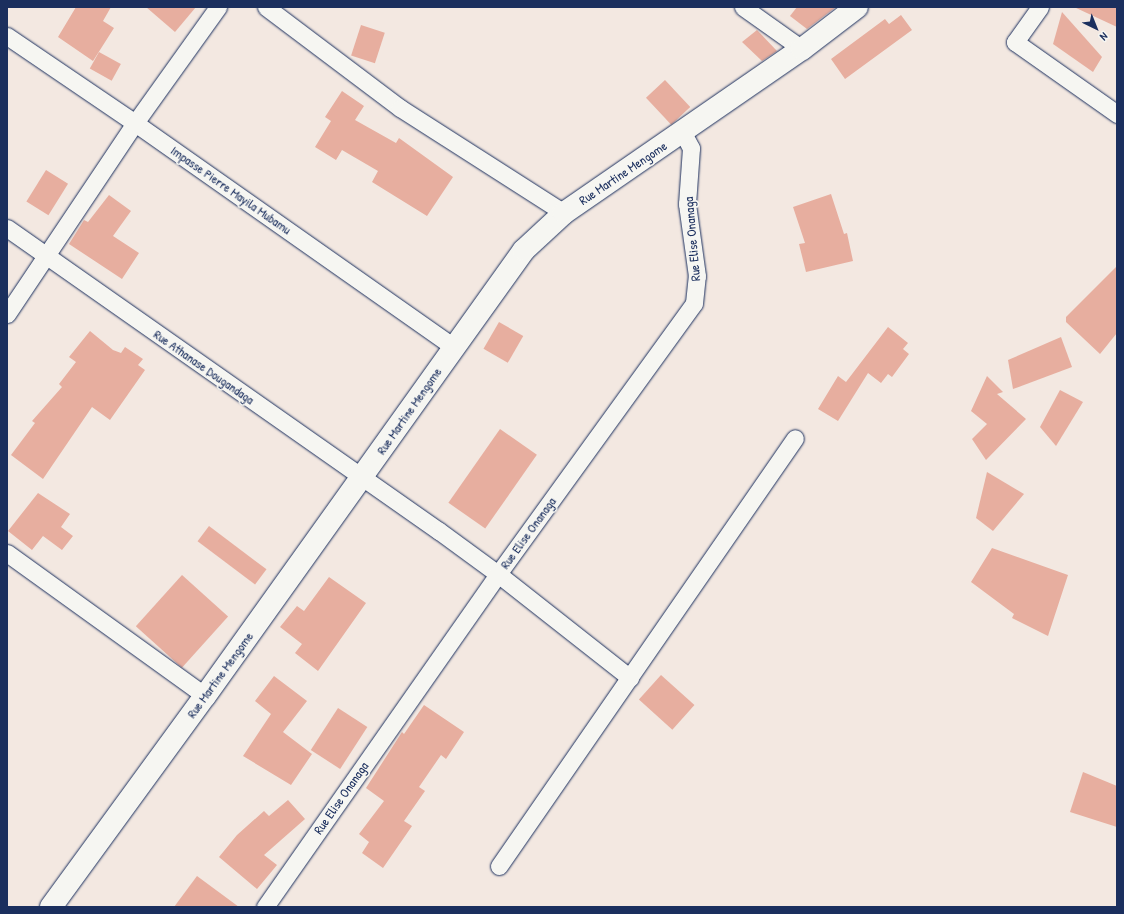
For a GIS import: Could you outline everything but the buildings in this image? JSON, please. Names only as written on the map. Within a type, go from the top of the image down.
[{"type":"street","points":[[7,314],[135,123],[218,7]]},
{"type":"street","points":[[266,7],[400,108],[564,213]]},
{"type":"street","points":[[743,7],[802,49]]},
{"type":"street","name":"Rue Martine Mengome","points":[[51,907],[362,478],[524,250],[564,213],[683,133],[802,49],[857,7]]},
{"type":"street","points":[[1040,7],[1014,42],[1117,114]]},
{"type":"street","name":"Impasse Pierre Mayila Mubamu","points":[[7,36],[135,123],[454,347]]},
{"type":"street","name":"Rue Elise Onanaga","points":[[265,907],[498,574],[694,303],[697,276],[687,204],[691,148],[683,133]]},
{"type":"street","name":"Rue Athanase Dougandaga","points":[[7,228],[498,574],[630,678]]},
{"type":"street","points":[[499,866],[796,438]]},
{"type":"street","points":[[7,553],[205,696]]}]
